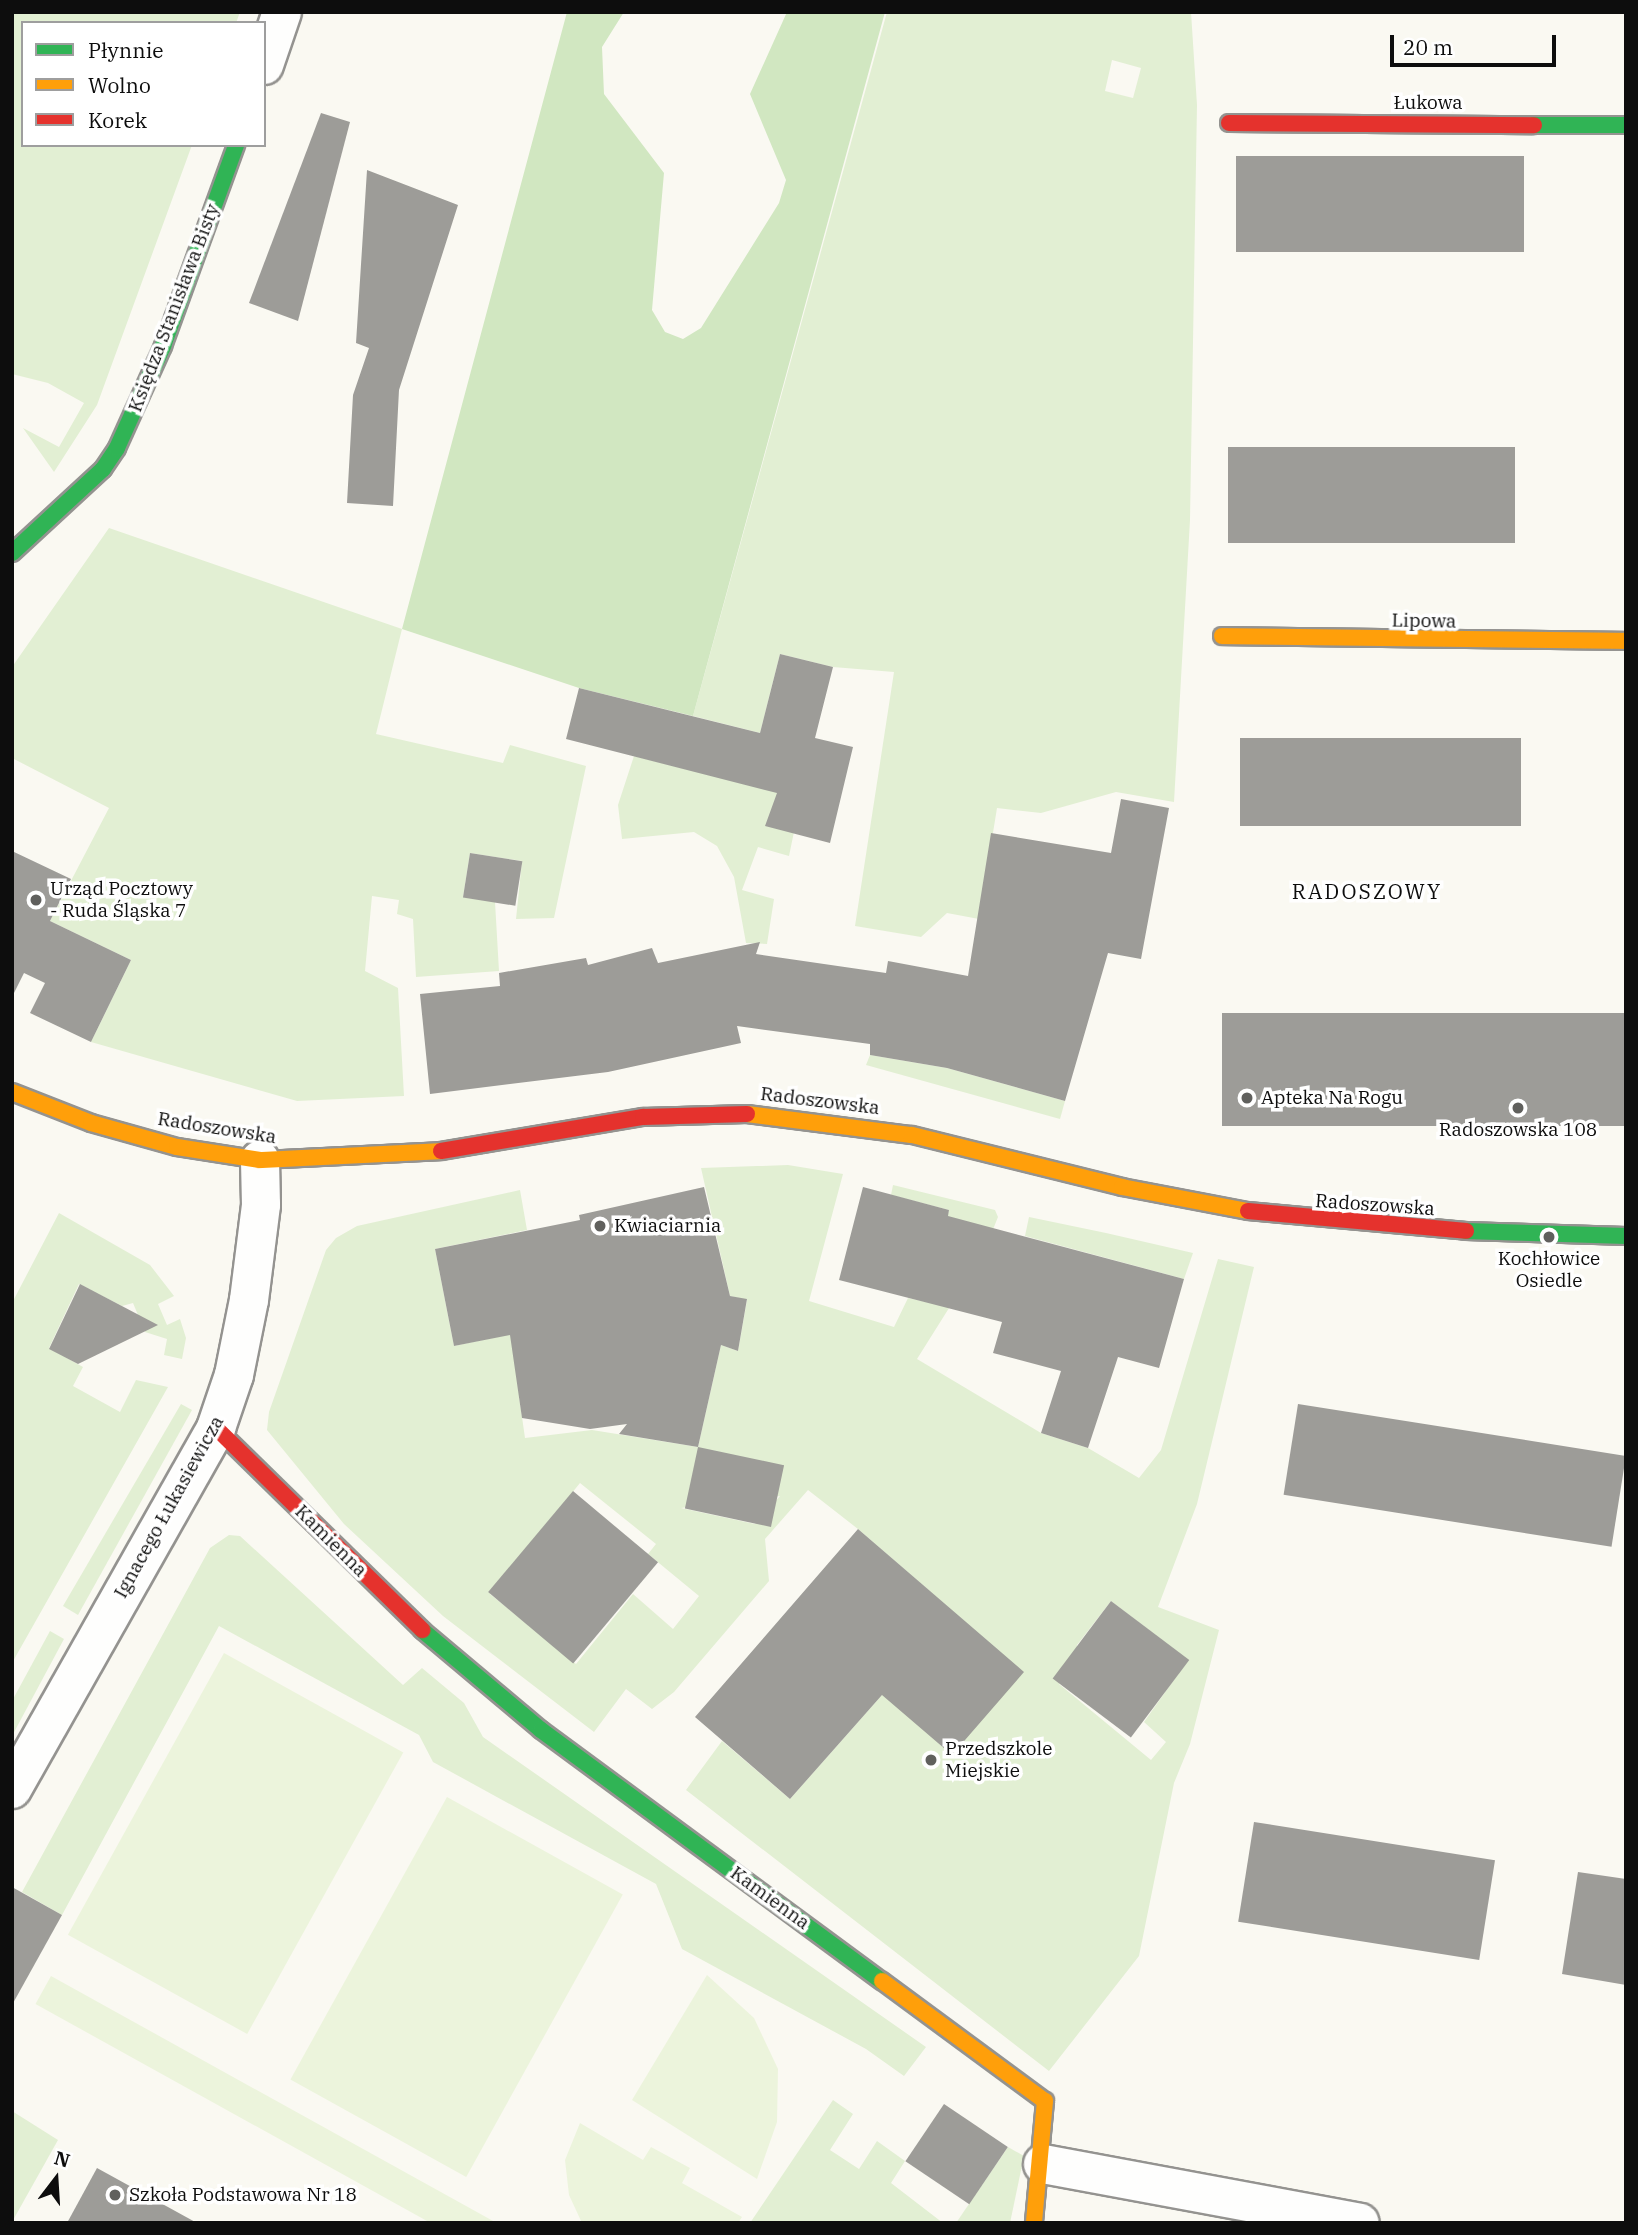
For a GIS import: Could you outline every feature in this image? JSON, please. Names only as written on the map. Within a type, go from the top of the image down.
[{"type":"street","points":[[266,59],[282,12]]},
{"type":"street","name":"Łukowa","points":[[1229,123],[1626,125]]},
{"type":"street","name":"Księdza Stanisława Bisty","points":[[12,553],[103,469],[117,449],[163,346],[235,147]]},
{"type":"street","name":"Lipowa","points":[[1222,636],[1626,641]]},
{"type":"street","name":"Radoszowska","points":[[12,1092],[91,1123],[177,1147],[260,1160],[437,1152],[643,1117],[726,1111],[912,1135],[1122,1187],[1291,1219],[1549,1237],[1626,1236]]},
{"type":"street","name":"Ignacego Łukasiewicza","points":[[12,1789],[216,1428],[234,1376],[249,1300],[261,1205],[260,1160]]},
{"type":"street","name":"Kamienna","points":[[216,1428],[406,1616],[541,1730],[1045,2101],[1044,2164]]},
{"type":"street","points":[[1034,2223],[1044,2164],[1360,2223]]},
{"type":"green space","points":[[12,12],[240,12],[237,21],[21,21],[21,147],[191,147],[97,405],[54,472],[23,428],[59,447],[84,403],[48,383],[12,374]]},
{"type":"green space","points":[[567,12],[624,12],[602,47],[604,94],[664,173],[652,310],[665,332],[683,339],[701,328],[779,203],[786,180],[750,94],[787,12],[885,12],[693,716],[579,688],[402,629]]},
{"type":"green space","points":[[887,12],[1191,12],[1197,105],[1190,520],[1174,802],[1116,792],[1041,813],[997,808],[979,919],[947,913],[921,937],[855,926],[894,672],[833,667],[780,654],[760,733],[693,716]],"holes":[[[1112,60],[1141,68],[1133,98],[1105,91]]]},
{"type":"green space","points":[[109,528],[402,629],[376,734],[503,763],[510,745],[586,766],[554,918],[516,919],[522,861],[470,853],[463,897],[495,902],[499,971],[416,977],[413,919],[397,914],[399,900],[372,896],[365,971],[398,988],[404,1096],[297,1101],[91,1042],[131,960],[50,921],[109,808],[12,758],[12,667]]},
{"type":"green space","points":[[634,756],[801,798],[789,856],[758,847],[742,890],[774,899],[767,944],[746,943],[734,877],[717,846],[694,832],[622,839],[618,805]]},
{"type":"green space","points":[[870,1055],[947,1068],[1065,1101],[1060,1119],[866,1065]]},
{"type":"green space","points":[[788,1165],[843,1174],[809,1301],[894,1327],[908,1298],[926,1302],[949,1210],[891,1195],[893,1185],[995,1210],[998,1217],[983,1254],[917,1359],[1041,1433],[1088,1448],[1139,1478],[1161,1450],[1218,1259],[1254,1267],[1197,1504],[1158,1607],[1219,1630],[1190,1744],[1174,1783],[1139,1956],[1049,2071],[686,1790],[722,1741],[790,1799],[882,1695],[1023,1672],[858,1529],[808,1490],[765,1539],[769,1581],[674,1692],[652,1709],[626,1689],[594,1732],[443,1616],[344,1524],[267,1430],[269,1412],[326,1250],[336,1238],[357,1226],[520,1190],[527,1230],[435,1249],[454,1346],[531,1330],[540,1392],[519,1396],[525,1438],[592,1430],[698,1447],[721,1345],[738,1351],[747,1300],[730,1296],[701,1168]],"holes":[[[580,1483],[656,1544],[648,1554],[699,1596],[673,1629],[633,1594],[576,1664],[490,1594]],[[780,1496],[755,1524],[681,1508]],[[1111,1601],[1188,1660],[1144,1722],[1166,1742],[1151,1760],[1059,1684],[1076,1665],[1077,1645]]]},
{"type":"green space","points":[[59,1213],[150,1265],[174,1296],[158,1304],[167,1325],[180,1319],[186,1338],[182,1359],[164,1355],[167,1339],[145,1332],[133,1303],[122,1306],[79,1284],[49,1348],[83,1367],[73,1386],[120,1412],[136,1380],[168,1387],[12,1663],[12,1303]]},
{"type":"green space","points":[[1029,1217],[1193,1253],[1184,1279],[1025,1236]]},
{"type":"green space","points":[[181,1404],[192,1410],[78,1615],[63,1606]]},
{"type":"green space","points":[[229,1535],[240,1536],[403,1685],[422,1668],[464,1703],[483,1737],[926,2047],[904,2076],[866,2049],[682,1949],[656,1884],[433,1762],[419,1735],[219,1626],[62,1915],[22,1892],[210,1548]]},
{"type":"green space","points":[[50,1631],[64,1639],[12,1736],[12,1701]]},
{"type":"green space","points":[[224,1653],[403,1752],[247,2034],[68,1935]]},
{"type":"green space","points":[[447,1797],[623,1894],[466,2177],[290,2080]]},
{"type":"green space","points":[[707,1975],[754,2018],[778,2069],[777,2122],[757,2179],[632,2100]]},
{"type":"green space","points":[[51,1976],[493,2221],[491,2223],[431,2223],[35,2004]]},
{"type":"green space","points":[[833,2100],[853,2114],[830,2150],[859,2169],[877,2141],[905,2161],[891,2183],[943,2223],[750,2223]]},
{"type":"green space","points":[[12,2111],[58,2140],[12,2222]]},
{"type":"green space","points":[[580,2123],[643,2160],[651,2147],[690,2168],[682,2183],[742,2217],[738,2223],[582,2223],[569,2195],[565,2160]]},
{"type":"green space","points":[[1008,2147],[1024,2156],[1010,2223],[956,2223]]},
{"type":"building","points":[[321,113],[350,122],[298,321],[249,303]]},
{"type":"building","points":[[1236,156],[1524,156],[1524,252],[1236,252]]},
{"type":"building","points":[[367,170],[458,205],[399,390],[393,506],[347,503],[353,395],[369,348],[356,343]]},
{"type":"building","points":[[1228,447],[1515,447],[1515,543],[1228,543]]},
{"type":"building","points":[[780,654],[833,667],[815,738],[853,747],[830,843],[765,826],[777,793],[566,739],[579,688],[760,733]]},
{"type":"building","points":[[1240,738],[1521,738],[1521,826],[1240,826]]},
{"type":"building","points":[[1121,799],[1169,808],[1141,959],[1108,953],[1065,1101],[947,1068],[870,1055],[870,1044],[737,1026],[741,1043],[608,1072],[430,1094],[420,994],[500,986],[499,973],[586,958],[588,965],[652,948],[658,963],[760,942],[756,954],[886,973],[888,961],[968,976],[991,833],[1111,853]]},
{"type":"building","points":[[12,851],[71,879],[50,921],[131,960],[91,1042],[30,1013],[45,983],[24,973],[12,997]]},
{"type":"building","points":[[470,853],[522,861],[515,906],[463,897]]},
{"type":"building","points":[[1222,1013],[1626,1013],[1626,1126],[1222,1126]]},
{"type":"building","points":[[704,1187],[730,1296],[747,1299],[738,1351],[721,1345],[698,1447],[619,1434],[627,1424],[590,1429],[522,1418],[510,1335],[454,1346],[435,1249],[580,1220],[579,1215]]},
{"type":"building","points":[[863,1187],[949,1210],[948,1216],[1184,1279],[1159,1368],[1118,1357],[1088,1448],[1041,1433],[1061,1371],[993,1353],[1002,1322],[839,1280]]},
{"type":"building","points":[[80,1284],[158,1325],[78,1364],[49,1349]]},
{"type":"building","points":[[1298,1404],[1626,1456],[1612,1547],[1284,1495]]},
{"type":"building","points":[[698,1447],[784,1465],[771,1527],[685,1509]]},
{"type":"building","points":[[573,1491],[658,1562],[573,1663],[488,1592]]},
{"type":"building","points":[[858,1529],[1024,1672],[952,1755],[882,1695],[790,1799],[695,1717]]},
{"type":"building","points":[[1111,1601],[1189,1660],[1131,1737],[1053,1678]]},
{"type":"building","points":[[1254,1822],[1495,1860],[1479,1960],[1238,1922]]},
{"type":"building","points":[[1578,1872],[1626,1879],[1626,1985],[1562,1974]]},
{"type":"building","points":[[12,1887],[62,1915],[12,2005]]},
{"type":"building","points":[[944,2104],[1008,2147],[969,2204],[905,2161]]},
{"type":"building","name":"Szkoła Podstawowa Nr 18","points":[[97,2168],[197,2223],[67,2223]]},
{"type":"traffic: fast","points":[[1534,125],[1626,125]]},
{"type":"traffic: fast","points":[[12,553],[103,469],[117,448],[163,346],[235,147]]},
{"type":"traffic: fast","points":[[1466,1231],[1626,1236]]},
{"type":"traffic: fast","points":[[422,1630],[541,1730],[882,1981]]},
{"type":"traffic: slow","points":[[1222,636],[1626,641]]},
{"type":"traffic: slow","points":[[12,1092],[91,1123],[177,1147],[260,1160],[441,1151]]},
{"type":"traffic: slow","points":[[747,1114],[912,1135],[1122,1187],[1248,1211]]},
{"type":"traffic: slow","points":[[882,1981],[1045,2101],[1034,2223]]},
{"type":"traffic: jam","points":[[1229,123],[1534,125]]},
{"type":"traffic: jam","points":[[441,1151],[643,1117],[747,1114]]},
{"type":"traffic: jam","points":[[1248,1211],[1466,1231]]},
{"type":"traffic: jam","points":[[216,1428],[422,1630]]},
{"type":"place","name":"Urząd Pocztowy - Ruda Śląska 7","points":[[36,900]]},
{"type":"place","name":"Apteka Na Rogu","points":[[1247,1098]]},
{"type":"place","name":"Radoszowska 108","points":[[1518,1108]]},
{"type":"place","name":"Kwiaciarnia","points":[[600,1226]]},
{"type":"place","name":"Kochłowice Osiedle","points":[[1549,1237]]},
{"type":"place","name":"Przedszkole Miejskie","points":[[931,1760]]},
{"type":"place","name":"Szkoła Podstawowa Nr 18","points":[[115,2195]]},
{"type":"district","name":"RADOSZOWY","points":[[1367,891]]}]
